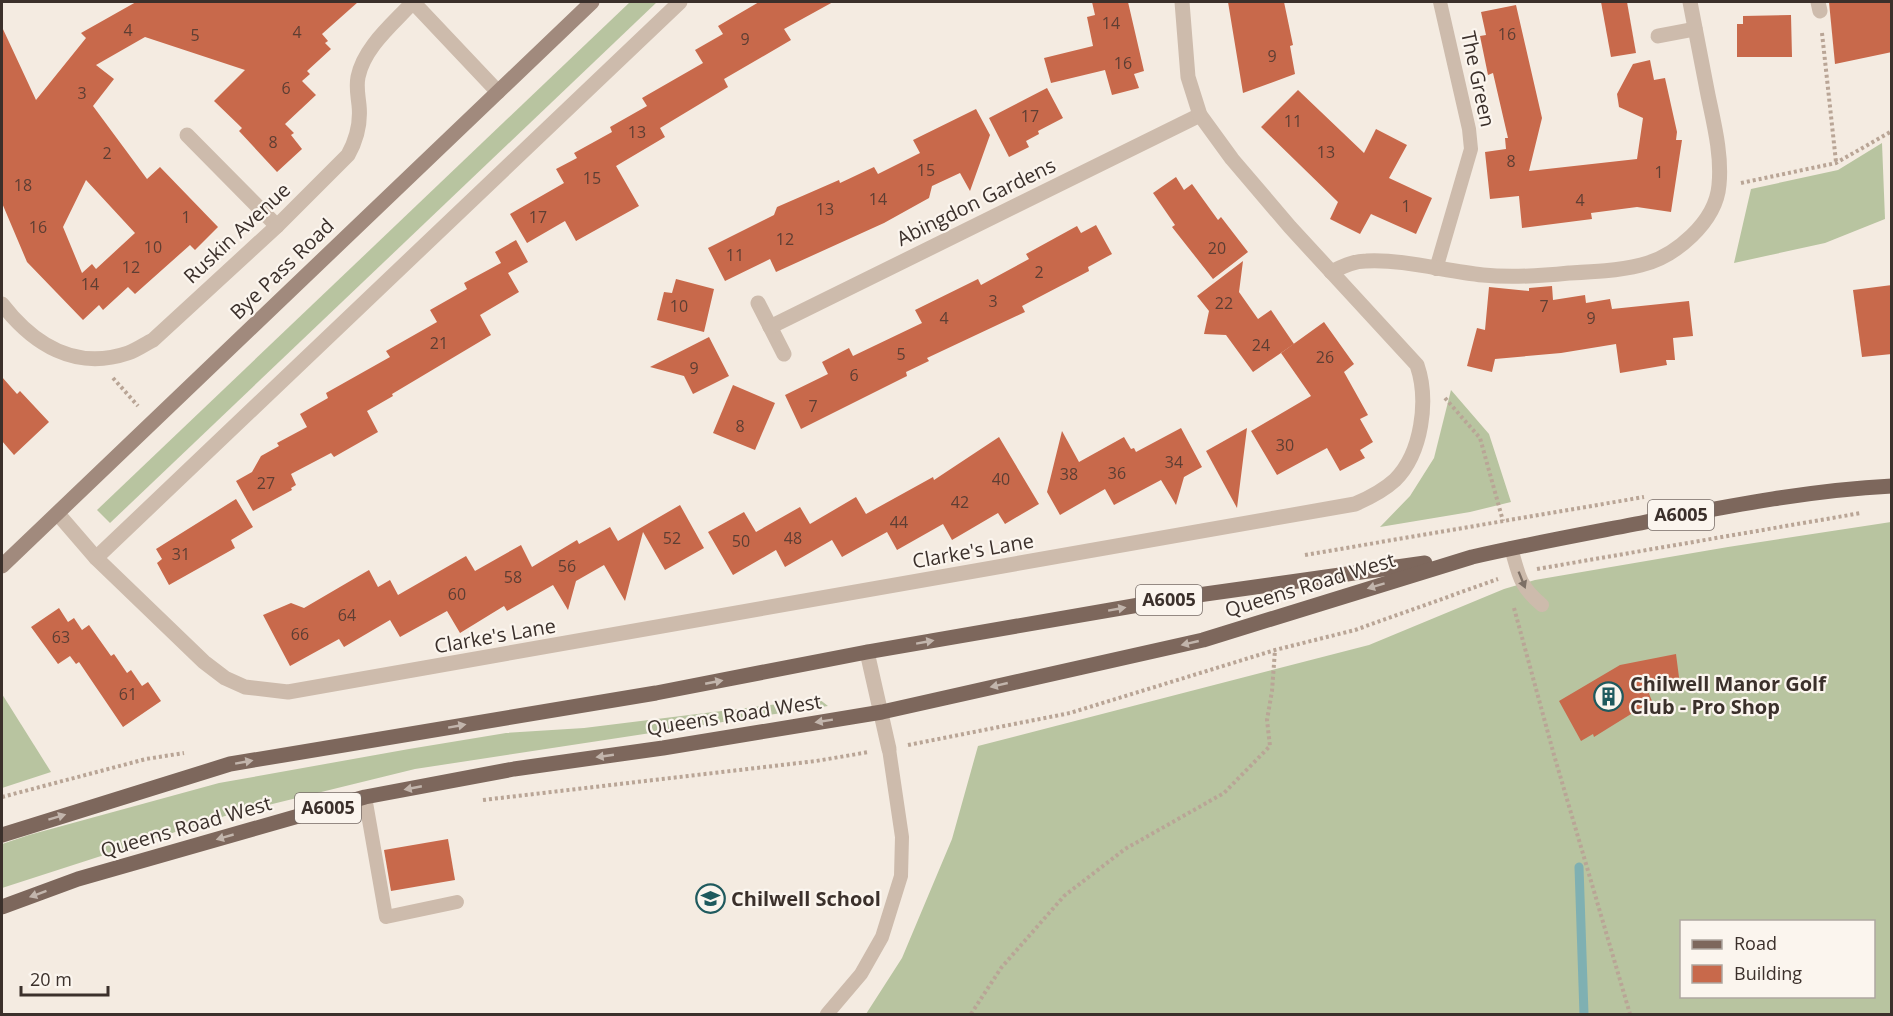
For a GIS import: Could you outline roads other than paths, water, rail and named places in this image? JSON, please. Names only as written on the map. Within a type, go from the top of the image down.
[{"type":"main road","name":"Bye Pass Road","points":[[2,566],[592,2]]},
{"type":"main road","name":"Queens Road West","points":[[2,907],[78,879],[365,798],[514,769],[663,748],[882,712],[1203,640],[1472,557],[1511,548],[1731,506],[1847,488],[1892,486]]},
{"type":"main road","name":"Queens Road West","points":[[2,835],[230,764],[656,693],[867,652],[1191,596],[1472,557]]},
{"type":"street","points":[[413,2],[498,92]]},
{"type":"street","name":"Ruskin Avenue","points":[[2,304],[25,331],[45,345],[62,353],[97,359],[130,353],[153,340],[277,226],[351,149],[358,133],[360,118],[357,86],[362,64],[372,47],[413,2]]},
{"type":"street","points":[[96,558],[680,2]]},
{"type":"street","points":[[1182,2],[1188,77],[1200,115],[1232,159],[1331,272],[1354,262],[1366,261],[1393,262],[1513,278],[1601,271],[1648,262],[1672,251],[1687,240],[1705,219],[1719,187],[1719,153],[1690,2]]},
{"type":"street","points":[[1658,36],[1695,29]]},
{"type":"street","name":"Abingdon Gardens","points":[[770,327],[1200,115]]},
{"type":"street","points":[[187,135],[277,226]]},
{"type":"street","name":"Clarke's Lane","points":[[58,514],[96,558],[181,642],[225,678],[245,687],[288,692],[1355,504],[1373,496],[1394,480],[1408,459],[1415,443],[1421,417],[1422,381],[1417,365],[1331,272]]},
{"type":"street","points":[[758,303],[784,354]]},
{"type":"street","points":[[867,652],[889,749]]},
{"type":"lane","name":"The Green","points":[[1436,269],[1471,149],[1469,129],[1440,2]]},
{"type":"lane","points":[[1511,548],[1521,583],[1530,596],[1542,605]]},
{"type":"lane","points":[[827,1014],[861,974],[882,937],[901,876],[902,837],[889,749]]},
{"type":"lane","points":[[365,798],[386,917],[457,902]]},
{"type":"waterway","points":[[1579,867],[1584,1014]]},
{"type":"place","name":"Chilwell Manor Golf Club - Pro Shop","points":[[1609,696]]},
{"type":"place","name":"Chilwell School","points":[[710,899]]}]
